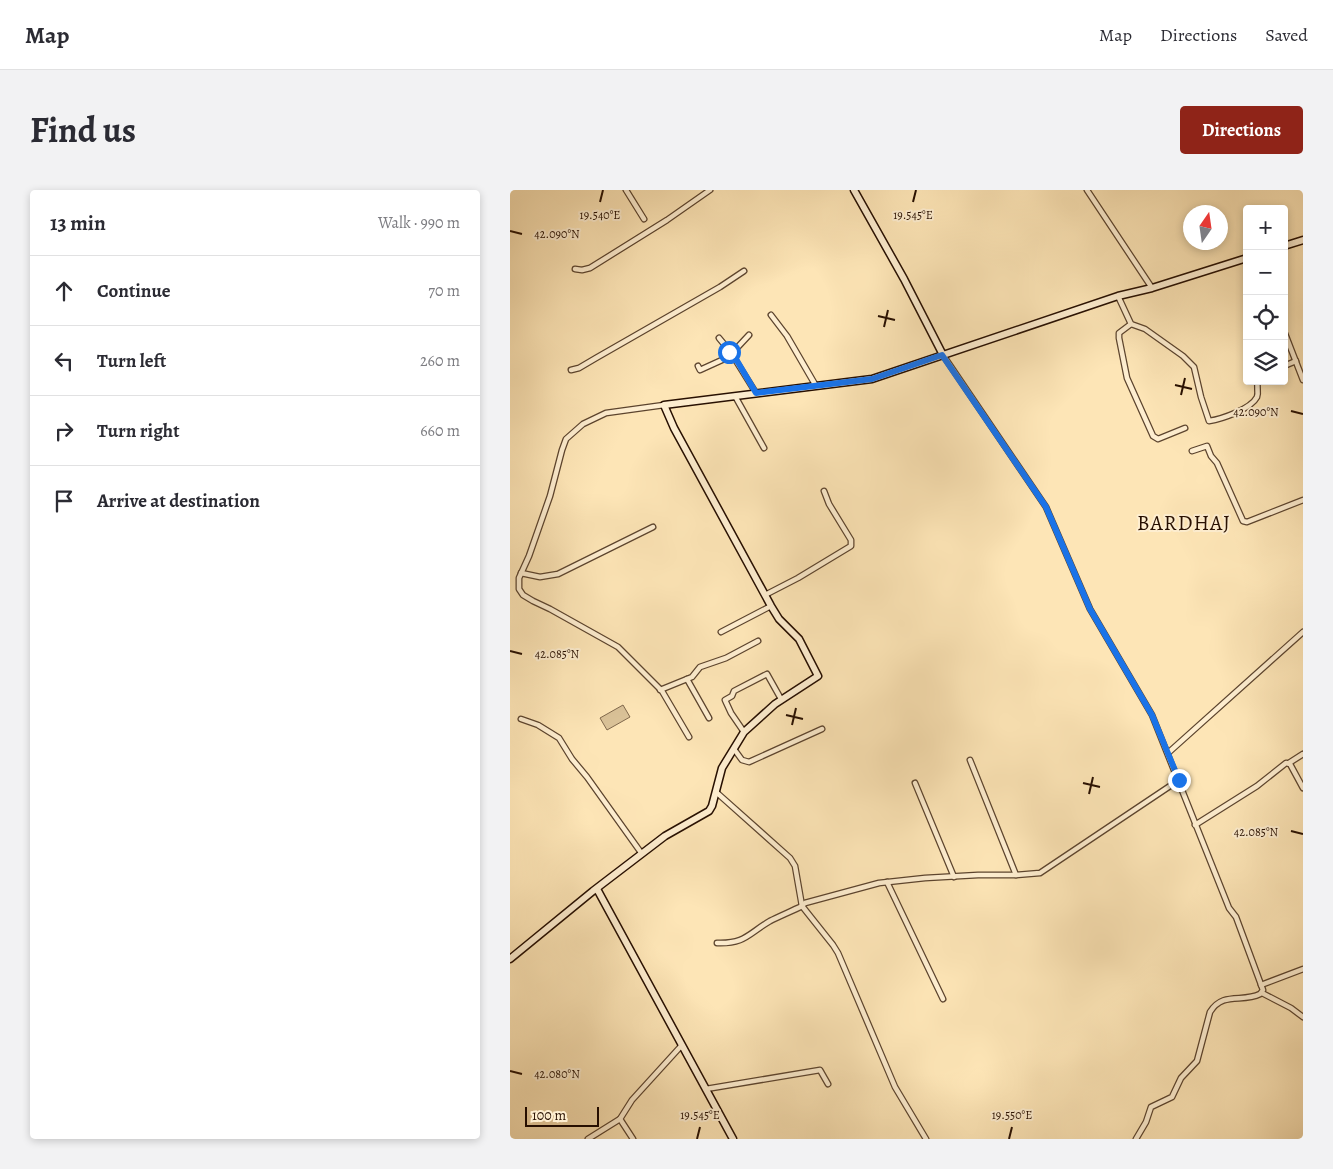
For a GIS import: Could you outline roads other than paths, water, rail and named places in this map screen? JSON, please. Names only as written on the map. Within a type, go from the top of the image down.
[{"type":"street","points":[[626,190],[644,219]]},
{"type":"street","points":[[575,269],[590,268],[667,220],[710,190]]},
{"type":"street","points":[[854,190],[904,279],[942,355],[1046,507],[1090,609],[1152,715],[1229,908],[1236,917],[1261,985],[1262,993]]},
{"type":"street","points":[[1087,190],[1152,288]]},
{"type":"street","points":[[1288,245],[1303,240]]},
{"type":"street","points":[[690,737],[660,690],[618,647],[523,595],[519,588],[521,573],[550,496],[566,439],[583,424],[606,413],[872,379],[1118,296],[1152,288],[1243,259]]},
{"type":"street","points":[[571,370],[579,368],[744,271]]},
{"type":"street","points":[[1118,296],[1131,324],[1145,329],[1183,356],[1194,367],[1201,397],[1210,421],[1234,413],[1256,399],[1258,394],[1256,385]]},
{"type":"street","points":[[771,314],[787,336],[816,386]]},
{"type":"street","points":[[1131,324],[1119,333],[1122,354],[1127,378],[1153,436],[1155,439],[1158,439],[1185,428]]},
{"type":"street","points":[[698,366],[700,370],[733,354],[749,335]]},
{"type":"street","points":[[719,338],[733,354],[756,393]]},
{"type":"street","points":[[1288,340],[1303,380]]},
{"type":"street","points":[[1288,364],[1296,360]]},
{"type":"street","points":[[736,396],[764,448]]},
{"type":"street","points":[[510,959],[665,836],[705,814],[712,806],[722,768],[744,732],[755,720],[781,699],[818,675],[800,639],[779,619],[771,606],[674,428],[664,405]]},
{"type":"street","points":[[1192,451],[1207,446],[1211,456],[1217,463],[1243,521],[1247,522],[1303,500]]},
{"type":"street","points":[[765,595],[798,578],[851,546],[851,540],[829,504],[824,491]]},
{"type":"street","points":[[521,573],[540,577],[558,574],[653,527]]},
{"type":"street","points":[[721,632],[771,606]]},
{"type":"street","points":[[1168,753],[1303,632]]},
{"type":"street","points":[[660,690],[692,677],[700,667],[726,658],[758,641]]},
{"type":"street","points":[[744,732],[725,700],[731,697],[734,691],[768,674],[781,699]]},
{"type":"street","points":[[687,679],[709,718]]},
{"type":"street","points":[[520,719],[538,725],[559,738],[568,754],[587,777],[642,854]]},
{"type":"street","points":[[734,749],[742,760],[749,762],[822,729]]},
{"type":"street","points":[[1196,825],[1257,786],[1286,763],[1289,764],[1303,754]]},
{"type":"street","points":[[970,760],[1016,876]]},
{"type":"street","points":[[1289,764],[1303,788]]},
{"type":"street","points":[[717,943],[736,942],[748,937],[768,923],[802,906],[804,903],[887,882],[924,878],[978,875],[1016,876],[1040,873],[1179,780]]},
{"type":"street","points":[[915,782],[954,877]]},
{"type":"street","points":[[716,792],[759,829],[796,866],[802,906],[838,953],[895,1086],[926,1139]]},
{"type":"street","points":[[887,882],[943,999]]},
{"type":"street","points":[[597,889],[733,1139]]},
{"type":"street","points":[[1261,985],[1303,969]]},
{"type":"street","points":[[1262,993],[1303,1017]]},
{"type":"street","points":[[1136,1139],[1146,1122],[1151,1107],[1172,1097],[1181,1078],[1197,1061],[1210,1012],[1215,1005],[1230,998],[1251,998],[1262,993]]},
{"type":"street","points":[[588,1139],[620,1120],[632,1100],[682,1045]]},
{"type":"street","points":[[706,1089],[820,1070],[828,1084]]},
{"type":"street","points":[[620,1120],[633,1139]]},
{"type":"district","name":"BARDHAJ","points":[[1184,523]]}]
